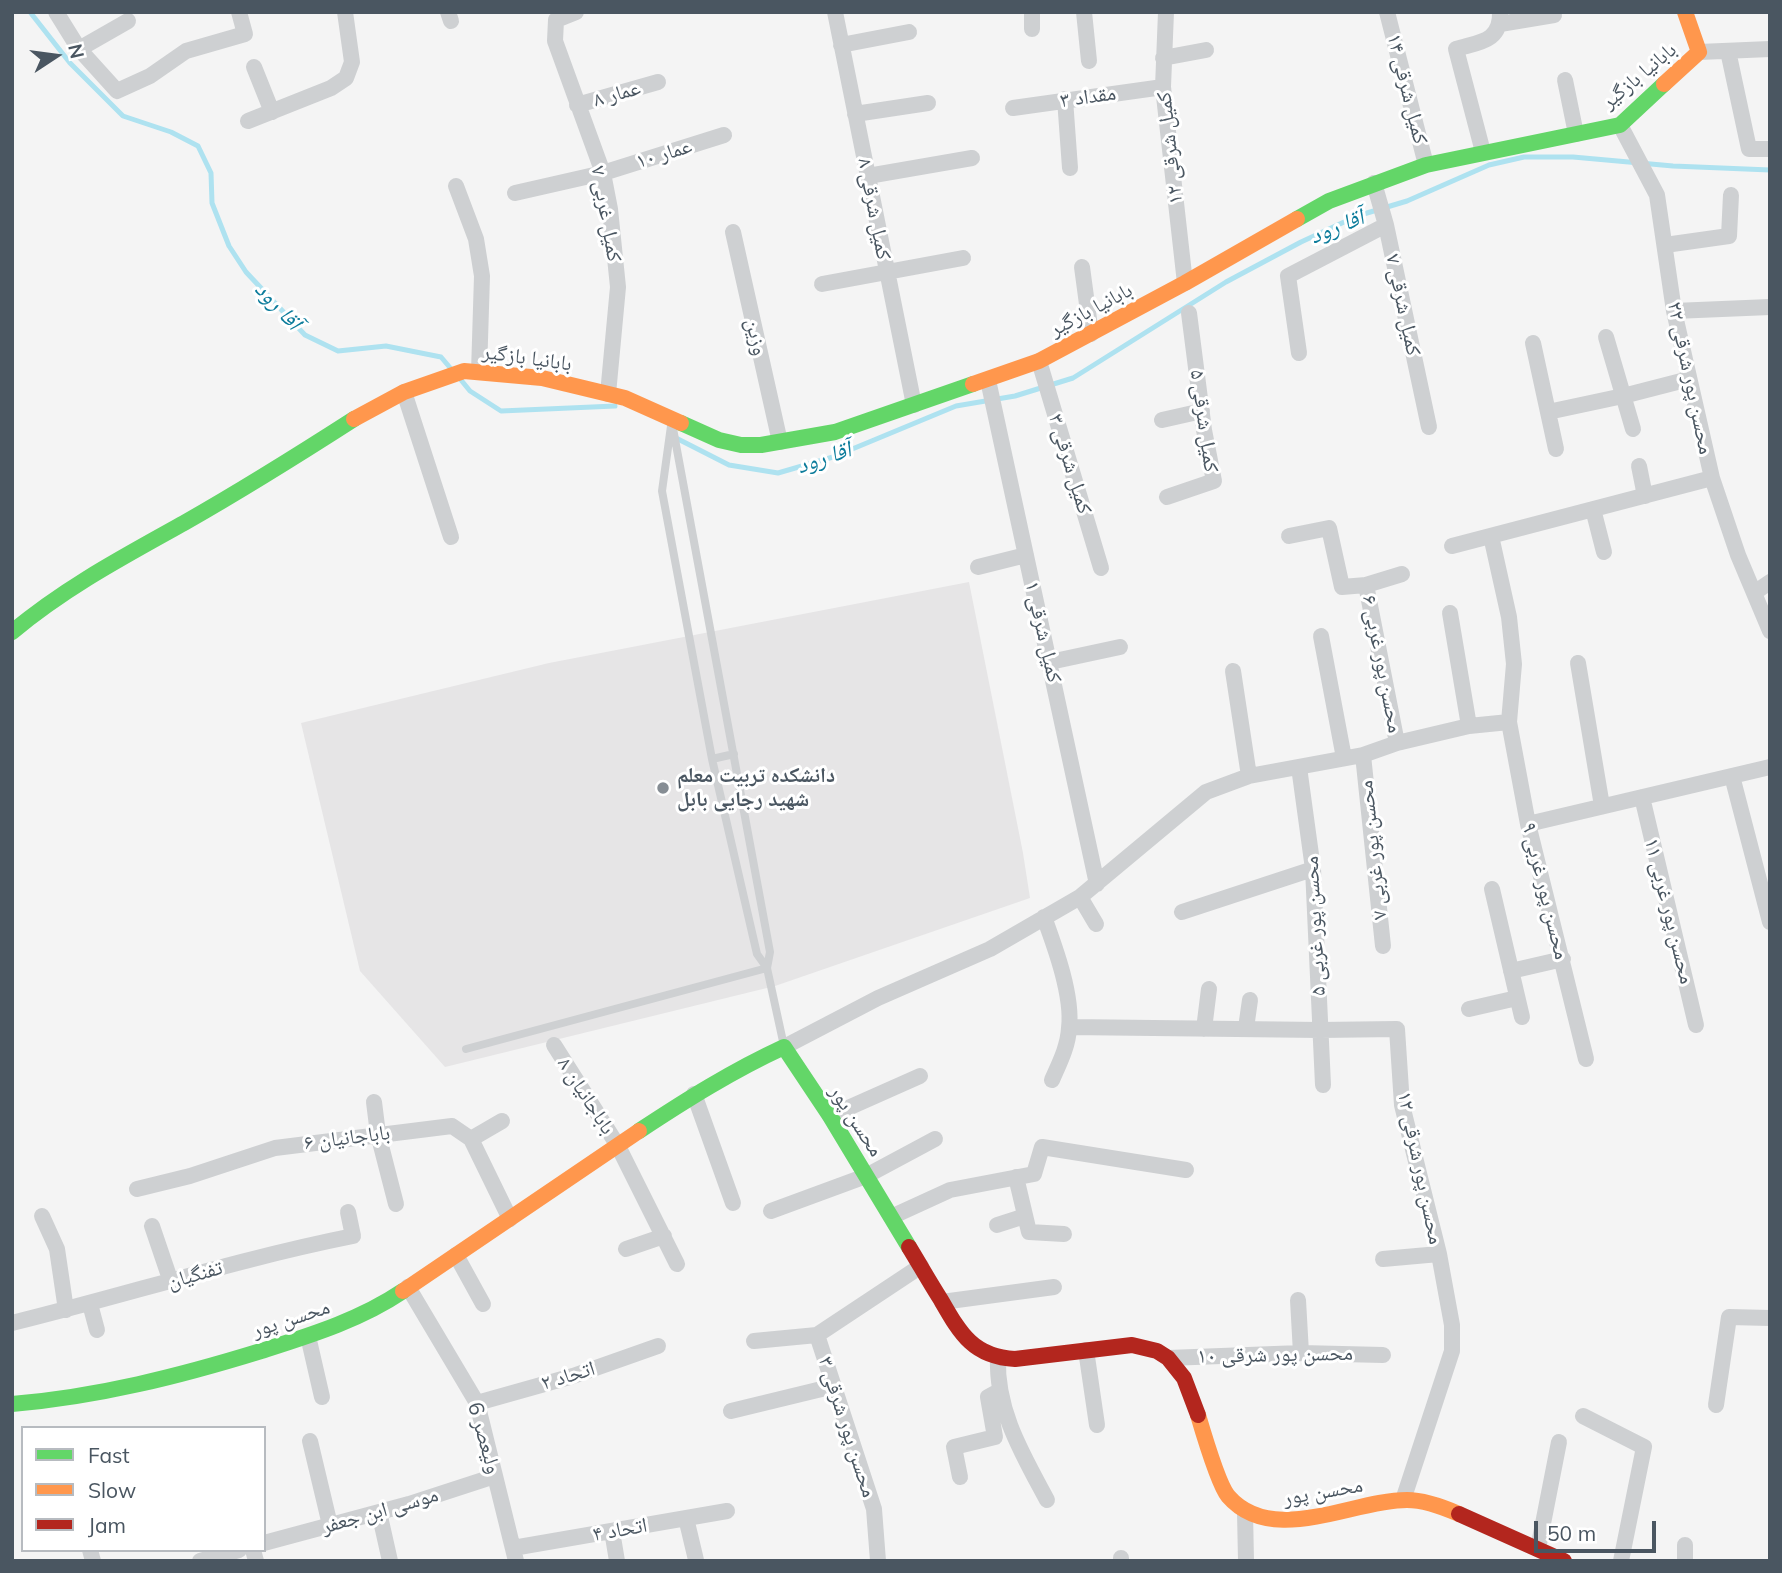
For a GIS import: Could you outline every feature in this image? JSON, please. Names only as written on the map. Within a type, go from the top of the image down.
[{"type":"main road","points":[[1685,12],[1699,52]]},
{"type":"main road","name":"بابانیا بازگیر","points":[[471,372],[542,378],[625,398],[719,440],[741,445],[761,445],[835,432],[1039,361],[1185,283],[1329,201],[1374,183],[1426,165],[1620,125],[1699,52]]},
{"type":"main road","points":[[12,632],[47,603],[106,565],[184,523],[353,420],[421,385],[471,372]]},
{"type":"main road","name":"محسن پور","points":[[12,1404],[75,1398],[125,1389],[188,1373],[308,1336],[363,1315],[694,1094],[784,1047],[830,1116],[968,1342],[998,1358]]},
{"type":"main road","points":[[998,1358],[1015,1359],[1132,1345],[1157,1351],[1168,1358],[1184,1378],[1226,1493],[1245,1512]]},
{"type":"main road","name":"محسن پور","points":[[1245,1512],[1268,1521],[1281,1521],[1403,1500],[1428,1503],[1444,1507],[1564,1561]]},
{"type":"street","points":[[56,12],[79,49],[117,91],[150,76],[186,51],[245,34],[239,12]]},
{"type":"street","points":[[248,121],[331,88],[346,78],[352,62],[345,12]]},
{"type":"street","name":"کمیل غربی ۷","points":[[576,12],[556,20],[555,41],[603,173],[610,209],[618,287],[608,394]]},
{"type":"street","name":"کمیل شرقی ۸","points":[[835,12],[914,405]]},
{"type":"street","points":[[1032,12],[1032,29]]},
{"type":"street","points":[[1084,12],[1089,61]]},
{"type":"street","name":"کمیل شرقی ۱۲","points":[[1166,12],[1163,87],[1185,283]]},
{"type":"street","name":"کمیل شرقی ۱۴","points":[[1387,12],[1426,165]]},
{"type":"street","points":[[1483,152],[1456,49],[1490,39],[1500,18],[1554,15]]},
{"type":"street","points":[[79,49],[128,21]]},
{"type":"street","points":[[841,45],[909,32]]},
{"type":"street","points":[[1699,52],[1770,49]]},
{"type":"street","points":[[1163,58],[1206,50]]},
{"type":"street","points":[[1728,51],[1749,149],[1770,149]]},
{"type":"street","points":[[254,67],[271,112]]},
{"type":"street","points":[[1565,80],[1576,134]]},
{"type":"street","name":"عمار ۸","points":[[577,105],[658,82]]},
{"type":"street","name":"مقداد ۳","points":[[1013,108],[1163,87]]},
{"type":"street","points":[[1065,99],[1070,168]]},
{"type":"street","points":[[855,114],[928,103]]},
{"type":"street","name":"محسن پور شرقی ۲۲","points":[[1620,125],[1657,195],[1675,311],[1712,478],[1738,555],[1770,631]]},
{"type":"street","name":"عمار ۱۰","points":[[515,193],[603,173],[724,135]]},
{"type":"street","points":[[868,176],[972,158]]},
{"type":"street","name":"کمیل شرقی ۷","points":[[1374,183],[1383,213],[1429,427]]},
{"type":"street","points":[[457,186],[476,239],[482,276],[471,372]]},
{"type":"street","points":[[1665,245],[1729,236],[1731,195]]},
{"type":"street","points":[[1299,353],[1288,276],[1383,213]]},
{"type":"street","name":"وزین","points":[[733,232],[780,442]]},
{"type":"street","points":[[822,284],[963,258]]},
{"type":"street","points":[[1082,267],[1091,334]]},
{"type":"street","points":[[1675,311],[1770,307]]},
{"type":"street","name":"کمیل شرقی ۵","points":[[1167,497],[1214,481],[1189,313]]},
{"type":"street","points":[[1606,337],[1633,429]]},
{"type":"street","points":[[1533,343],[1556,449]]},
{"type":"street","name":"کمیل شرقی ۳","points":[[1039,361],[1101,568]]},
{"type":"street","points":[[1548,412],[1689,379]]},
{"type":"street","name":"کمیل شرقی ۱","points":[[988,380],[1097,884]]},
{"type":"street","points":[[404,392],[451,537]]},
{"type":"street","points":[[1162,420],[1202,411]]},
{"type":"street","points":[[1639,466],[1645,496]]},
{"type":"street","points":[[1452,546],[1712,478]]},
{"type":"street","points":[[1593,509],[1604,552]]},
{"type":"street","points":[[1289,536],[1329,528],[1342,587],[1366,585],[1402,574]]},
{"type":"street","name":"محسن پور غربی ۹","points":[[1491,536],[1509,617],[1514,664],[1509,722],[1528,824],[1586,1059]]},
{"type":"street","points":[[978,567],[1026,555]]},
{"type":"street","points":[[1754,593],[1770,582]]},
{"type":"street","name":"محسن پور غربی ۶","points":[[1366,585],[1397,743]]},
{"type":"street","points":[[1450,613],[1469,726]]},
{"type":"street","points":[[1321,636],[1344,758]]},
{"type":"street","points":[[1050,662],[1120,647]]},
{"type":"street","points":[[1578,663],[1602,806]]},
{"type":"street","points":[[1233,671],[1250,776]]},
{"type":"street","points":[[784,1047],[878,998],[990,949],[1080,897],[1206,792],[1250,776],[1363,755],[1397,743],[1469,726],[1509,722]]},
{"type":"street","name":"محسن پور غربی ۷","points":[[1363,755],[1383,946]]},
{"type":"street","name":"محسن پور غربی ۵","points":[[1299,767],[1313,869],[1323,1085]]},
{"type":"street","points":[[1528,824],[1770,767]]},
{"type":"street","points":[[1732,776],[1770,922]]},
{"type":"street","name":"محسن پور غربی ۱۱","points":[[1642,797],[1696,1025]]},
{"type":"street","points":[[1182,912],[1313,869]]},
{"type":"street","points":[[1492,889],[1521,1017]]},
{"type":"street","points":[[1080,897],[1096,924]]},
{"type":"street","points":[[1044,917],[1060,961],[1070,1027],[1064,1052],[1052,1080]]},
{"type":"street","points":[[1511,971],[1563,959]]},
{"type":"street","points":[[1204,1029],[1209,989]]},
{"type":"street","points":[[1469,1009],[1517,998]]},
{"type":"street","points":[[1246,1028],[1250,1000]]},
{"type":"street","name":"محسن پور شرقی ۱۲","points":[[1070,1027],[1397,1029],[1402,1105],[1439,1254],[1452,1325],[1452,1351],[1403,1500]]},
{"type":"street","name":"باباجانیان ۸","points":[[554,1045],[618,1146],[677,1264]]},
{"type":"street","points":[[830,1116],[920,1076]]},
{"type":"street","points":[[694,1094],[733,1203]]},
{"type":"street","points":[[374,1102],[378,1134],[396,1204]]},
{"type":"street","points":[[502,1121],[471,1139],[510,1219]]},
{"type":"street","name":"باباجانیان ۶","points":[[137,1189],[190,1176],[275,1148],[452,1126],[471,1139]]},
{"type":"street","points":[[771,1211],[866,1176],[935,1139]]},
{"type":"street","points":[[891,1217],[950,1190],[1034,1174],[1042,1147],[1186,1170]]},
{"type":"street","points":[[1016,1177],[1029,1232],[1064,1234]]},
{"type":"street","name":"تفنگیان","points":[[12,1323],[284,1250],[354,1236],[348,1212]]},
{"type":"street","points":[[42,1216],[57,1249],[66,1310]]},
{"type":"street","points":[[997,1225],[1025,1216]]},
{"type":"street","points":[[152,1226],[171,1282]]},
{"type":"street","points":[[626,1249],[664,1236]]},
{"type":"street","points":[[1383,1259],[1439,1254]]},
{"type":"street","points":[[456,1255],[483,1304]]},
{"type":"street","name":"محسن پور شرقی ۳","points":[[878,1561],[874,1509],[817,1335],[920,1266]]},
{"type":"street","name":"ولیعصر 6","points":[[408,1287],[477,1403],[514,1555]]},
{"type":"street","points":[[942,1302],[1054,1287]]},
{"type":"street","points":[[1298,1300],[1301,1353]]},
{"type":"street","points":[[90,1304],[97,1330]]},
{"type":"street","points":[[1716,1405],[1729,1317],[1770,1318]]},
{"type":"street","points":[[754,1341],[817,1335]]},
{"type":"street","points":[[308,1336],[322,1397]]},
{"type":"street","name":"اتحاد ۲","points":[[477,1403],[573,1376],[658,1346]]},
{"type":"street","points":[[1086,1350],[1097,1425]]},
{"type":"street","name":"محسن پور شرقی ۱۰","points":[[1168,1358],[1301,1353],[1383,1355]]},
{"type":"street","points":[[998,1358],[999,1391],[1015,1439],[1047,1500]]},
{"type":"street","points":[[731,1411],[834,1386]]},
{"type":"street","points":[[960,1477],[954,1447],[995,1437],[988,1397],[999,1391]]},
{"type":"street","points":[[1583,1416],[1644,1447],[1621,1561]]},
{"type":"street","points":[[310,1441],[330,1525]]},
{"type":"street","points":[[1538,1549],[1559,1442]]},
{"type":"street","name":"موسی ابن جعفر","points":[[266,1543],[495,1476]]},
{"type":"street","name":"اتحاد ۴","points":[[514,1555],[612,1531],[727,1511]]},
{"type":"street","points":[[379,1512],[390,1561]]},
{"type":"street","points":[[1245,1512],[1246,1561]]},
{"type":"street","points":[[686,1518],[696,1560]]},
{"type":"street","points":[[612,1531],[617,1561]]},
{"type":"street","points":[[200,1561],[232,1552]]},
{"type":"lane","points":[[672,420],[770,952],[767,968],[784,1047]]},
{"type":"lane","points":[[672,420],[662,491],[712,759],[757,954],[767,968]]},
{"type":"lane","points":[[712,759],[734,754]]},
{"type":"lane","points":[[466,1049],[767,968]]},
{"type":"shaded area","name":"دانشکده تربیت معلم شهید رجایی بابل","points":[[969,582],[1030,898],[775,986],[445,1067],[360,971],[301,723],[549,663]]},
{"type":"waterway","name":"آقا رود","points":[[30,12],[70,63],[123,116],[171,132],[198,146],[211,173],[212,203],[229,246],[246,272],[305,335],[338,351],[386,346],[441,357],[452,370]]},
{"type":"waterway","name":"آقا رود","points":[[674,437],[729,465],[778,473],[833,457],[956,406],[1015,396],[1073,378],[1226,282],[1301,242],[1357,216],[1407,201],[1489,165],[1524,157],[1573,157],[1673,166],[1770,170]]},
{"type":"waterway","name":"آقا رود","points":[[461,380],[470,391],[501,411],[615,406]]},
{"type":"traffic: fast","points":[[1297,219],[1329,201],[1426,165],[1620,125],[1664,84]]},
{"type":"traffic: fast","points":[[681,423],[719,440],[741,445],[761,445],[835,432],[973,384]]},
{"type":"traffic: fast","points":[[12,632],[95,573],[227,498],[354,419]]},
{"type":"traffic: fast","points":[[639,1131],[710,1086],[784,1047],[830,1116],[909,1247]]},
{"type":"traffic: fast","points":[[12,1404],[107,1391],[231,1360],[335,1326],[403,1291]]},
{"type":"traffic: slow","points":[[1664,84],[1699,52],[1685,12]]},
{"type":"traffic: slow","points":[[973,384],[1039,361],[1297,219]]},
{"type":"traffic: slow","points":[[354,419],[404,392],[464,371],[542,378],[625,398],[681,423]]},
{"type":"traffic: slow","points":[[403,1291],[639,1131]]},
{"type":"traffic: slow","points":[[1198,1415],[1224,1490],[1246,1511],[1267,1518],[1289,1520],[1385,1502],[1414,1500],[1459,1514]]},
{"type":"traffic: jam","points":[[909,1247],[962,1333],[988,1354],[1015,1359],[1132,1345],[1157,1351],[1168,1358],[1184,1378],[1198,1415]]},
{"type":"traffic: jam","points":[[1459,1514],[1564,1561]]},
{"type":"place","name":"دانشکده تربیت معلم شهید رجایی بابل","points":[[663,788]]}]
